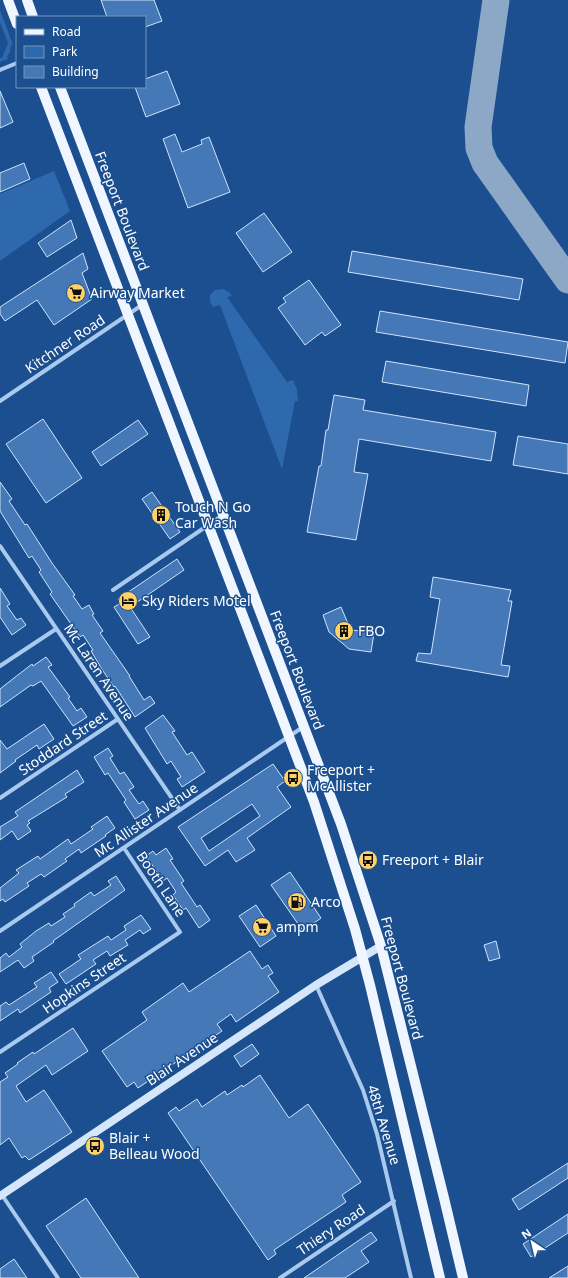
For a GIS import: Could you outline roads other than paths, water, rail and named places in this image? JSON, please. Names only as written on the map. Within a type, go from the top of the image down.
[{"type":"main road","points":[[8,0],[16,21]]},
{"type":"main road","points":[[27,0],[34,16]]},
{"type":"main road","points":[[41,88],[314,802],[362,957],[440,1278]]},
{"type":"main road","name":"Freeport Boulevard","points":[[60,88],[340,824],[381,946],[463,1278]]},
{"type":"street","points":[[0,70],[16,63]]},
{"type":"street","name":"Kitchner Road","points":[[0,401],[143,304]]},
{"type":"street","points":[[113,590],[223,515]]},
{"type":"street","name":"Mc Laren Avenue","points":[[0,546],[180,810]]},
{"type":"street","points":[[0,666],[56,629]]},
{"type":"street","name":"Stoddard Street","points":[[0,798],[118,719]]},
{"type":"street","name":"Mc Allister Avenue","points":[[0,931],[304,727]]},
{"type":"street","name":"Booth Lane","points":[[124,848],[180,932]]},
{"type":"street","name":"Hopkins Street","points":[[0,1052],[180,932]]},
{"type":"street","name":"Blair Avenue","points":[[1,1195],[316,986],[381,946]]},
{"type":"street","name":"48th Avenue","points":[[316,986],[363,1090],[377,1134],[411,1278]]},
{"type":"street","points":[[1,1195],[58,1278]]},
{"type":"street","name":"Thiery Road","points":[[280,1278],[394,1201]]},
{"type":"place","name":"Airway Market","points":[[76,293]]},
{"type":"place","name":"Touch N Go Car Wash","points":[[161,515]]},
{"type":"place","name":"Sky Riders Motel","points":[[128,601]]},
{"type":"place","name":"FBO","points":[[344,631]]},
{"type":"place","name":"Freeport + McAllister","points":[[293,778]]},
{"type":"place","name":"Freeport + Blair","points":[[368,860]]},
{"type":"place","name":"Arco","points":[[297,902]]},
{"type":"place","name":"ampm","points":[[262,927]]},
{"type":"place","name":"Blair + Belleau Wood","points":[[95,1146]]}]
